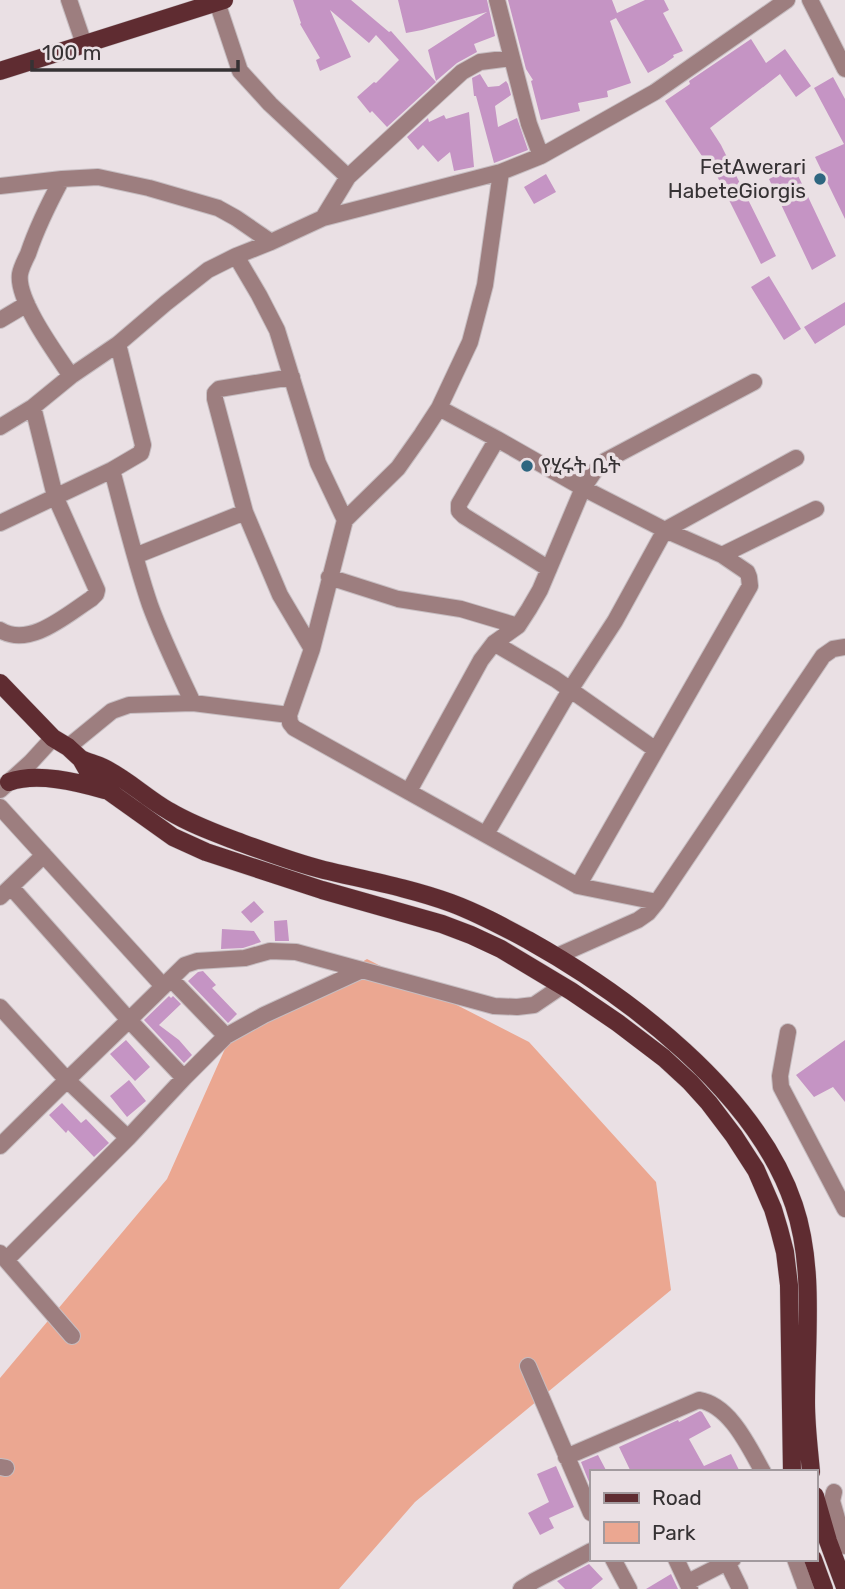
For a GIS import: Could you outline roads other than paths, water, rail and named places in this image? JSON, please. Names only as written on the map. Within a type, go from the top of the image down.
[{"type":"main road","points":[[0,71],[221,1]]},
{"type":"main road","points":[[0,683],[67,748],[93,780],[173,837],[206,852],[471,935],[501,949],[566,989],[618,1023],[664,1058],[709,1103],[734,1136],[756,1170],[773,1209],[785,1252],[789,1285],[792,1470]]},
{"type":"main road","points":[[67,748],[104,768],[167,811],[192,824],[251,847],[308,865],[447,901],[480,915],[557,956],[649,1020],[683,1050],[723,1089],[750,1124],[783,1178],[794,1206],[802,1235],[807,1298],[806,1406],[811,1470]]},
{"type":"main road","points":[[4,786],[22,777],[74,782],[106,790]]},
{"type":"main road","points":[[392,909],[397,888]]},
{"type":"main road","points":[[817,1501],[845,1587]]},
{"type":"main road","points":[[814,1561],[824,1589]]},
{"type":"street","points":[[69,0],[84,44]]},
{"type":"street","points":[[497,0],[529,124],[541,156]]},
{"type":"street","points":[[0,427],[33,407],[71,376],[118,344],[208,270],[323,218],[501,172],[541,156],[655,92],[787,0]]},
{"type":"street","points":[[810,0],[838,38],[845,69]]},
{"type":"street","points":[[221,1],[240,71],[270,104],[348,177]]},
{"type":"street","points":[[323,218],[348,177],[462,72],[480,62],[511,58]]},
{"type":"street","points":[[501,172],[485,285],[470,342],[439,408],[398,468],[345,520],[312,649],[289,715],[290,723],[294,728],[578,886],[657,902]]},
{"type":"street","points":[[0,186],[98,177],[149,188],[218,208],[271,242]]},
{"type":"street","points":[[62,179],[37,227],[20,275],[27,304],[71,376]]},
{"type":"street","points":[[236,256],[277,330],[318,463],[345,520]]},
{"type":"street","points":[[0,320],[27,304]]},
{"type":"street","points":[[0,523],[112,470],[141,453],[143,445],[118,344]]},
{"type":"street","points":[[292,377],[219,389],[215,393],[215,399],[246,512],[280,595],[312,649]]},
{"type":"street","points":[[409,791],[481,660],[494,643],[518,626],[540,590],[583,488],[594,472],[606,461],[754,382]]},
{"type":"street","points":[[0,631],[16,636],[42,630],[96,594],[97,590],[55,496],[33,407]]},
{"type":"street","points":[[439,408],[583,488],[664,530],[722,555],[747,572],[750,586],[578,886]]},
{"type":"street","points":[[497,439],[459,504],[459,511],[549,569]]},
{"type":"street","points":[[485,834],[570,690],[615,621],[664,530],[796,458]]},
{"type":"street","points":[[112,470],[155,617],[193,703]]},
{"type":"street","points":[[722,555],[816,509]]},
{"type":"street","points":[[135,556],[246,512]]},
{"type":"street","points":[[329,577],[398,599],[461,609],[518,626]]},
{"type":"street","points":[[494,643],[555,679],[656,750]]},
{"type":"street","points":[[557,956],[648,913],[823,656],[834,649],[845,647]]},
{"type":"street","points":[[4,786],[67,748],[112,711],[129,705],[193,703],[289,715]]},
{"type":"street","points":[[0,807],[167,983],[226,1037]]},
{"type":"street","points":[[44,855],[6,892],[184,1078]]},
{"type":"street","points":[[1,1143],[185,965],[197,961],[245,958],[270,951],[296,952],[494,1006],[534,1005],[566,989]]},
{"type":"street","points":[[72,1336],[4,1262],[226,1037],[264,1015],[362,970]]},
{"type":"street","points":[[0,1007],[67,1080],[128,1138]]},
{"type":"street","points":[[788,1032],[780,1076],[781,1087],[845,1209]]},
{"type":"street","points":[[528,1366],[590,1511]]},
{"type":"street","points":[[566,1457],[699,1401],[709,1402],[717,1407],[737,1427],[762,1470]]},
{"type":"street","points":[[817,1498],[840,1489]]},
{"type":"street","points":[[840,1489],[832,1501],[845,1546]]},
{"type":"street","points":[[521,1589],[590,1552]]},
{"type":"street","points":[[614,1561],[629,1589]]},
{"type":"street","points":[[677,1561],[689,1586],[728,1561]]},
{"type":"street","points":[[730,1561],[740,1589]]},
{"type":"street","points":[[795,1561],[806,1589]]},
{"type":"place","name":"FetAwerari HabeteGiorgis","points":[[820,179]]},
{"type":"place","name":"የሂሩት ቤት","points":[[527,466]]}]
